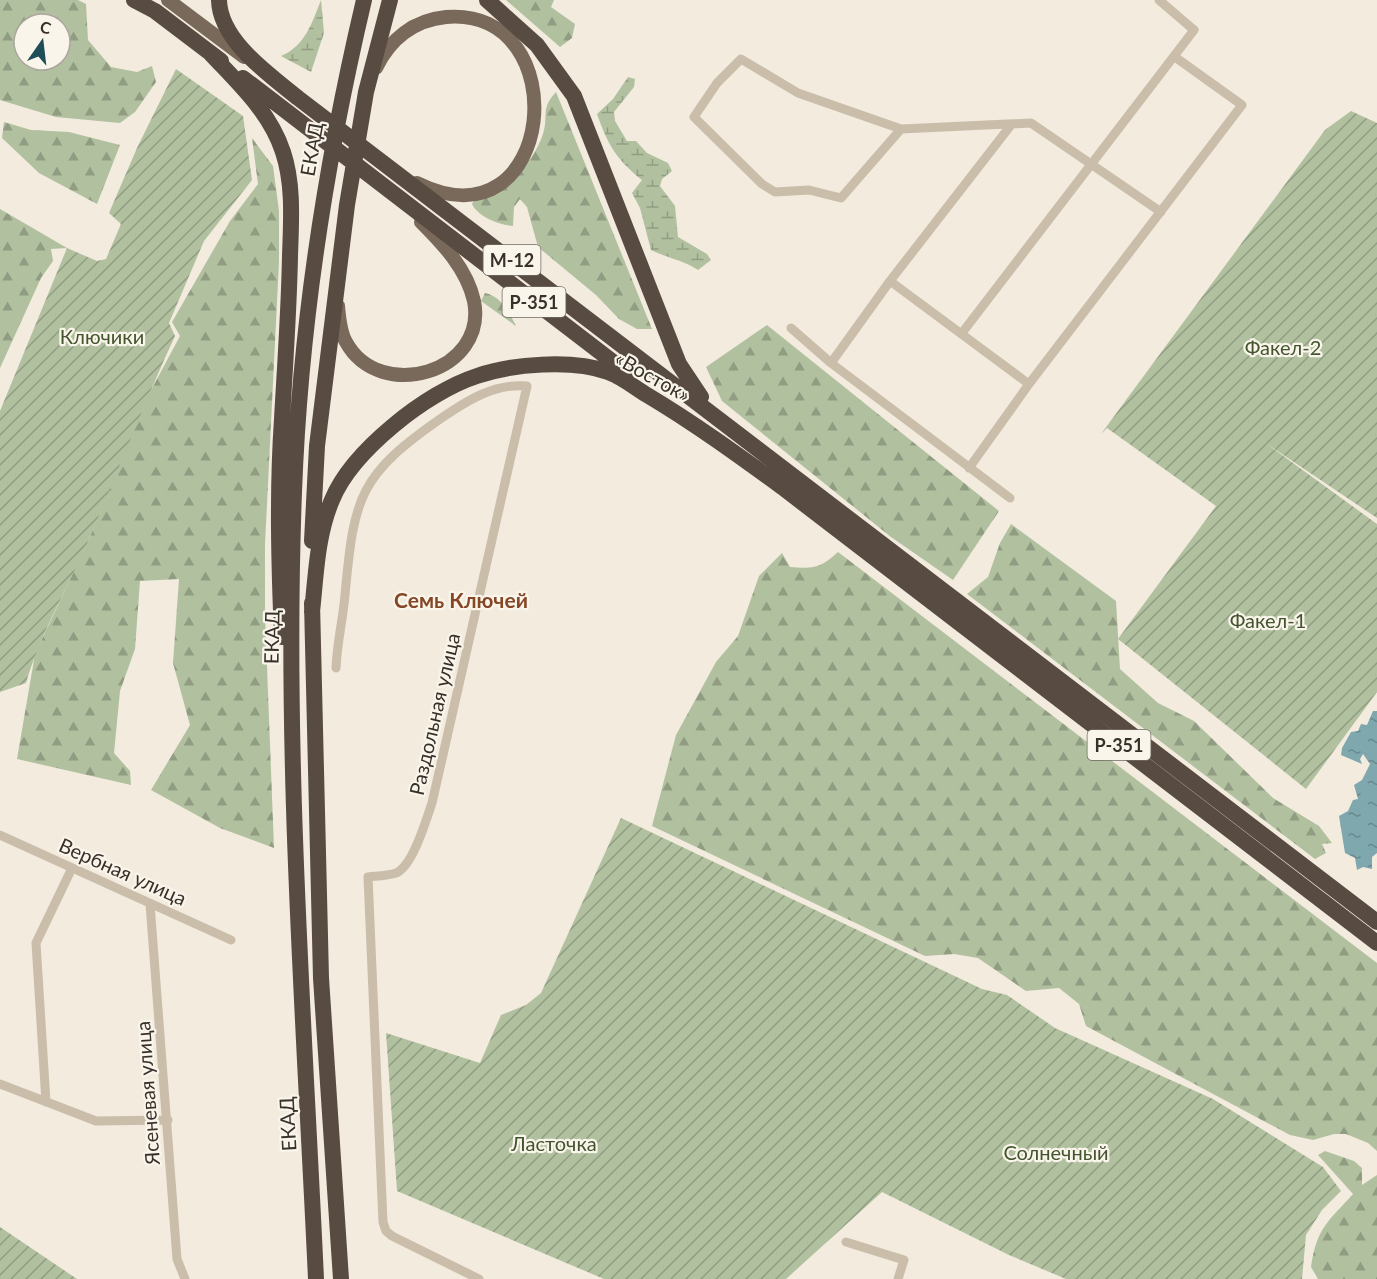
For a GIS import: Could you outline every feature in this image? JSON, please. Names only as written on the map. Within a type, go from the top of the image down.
[{"type":"highway","points":[[134,0],[162,6]]},
{"type":"highway","name":"«Восток»","points":[[219,0],[219,10],[241,46],[298,98],[726,423],[866,541]]},
{"type":"highway","points":[[352,48],[354,0]]},
{"type":"highway","name":"ЕКАД","points":[[316,1279],[291,728],[294,490],[314,270],[325,188],[342,96],[364,0]]},
{"type":"highway","points":[[365,100],[390,0]]},
{"type":"highway","points":[[487,0],[537,45],[574,96],[679,364],[694,390],[726,423]]},
{"type":"highway","name":"Р-351","points":[[162,6],[212,54],[377,183],[690,421]]},
{"type":"highway","points":[[212,54],[264,114],[283,153],[289,177],[291,222],[278,557],[283,665],[291,728]]},
{"type":"highway","name":"ЕКАД","points":[[341,1279],[321,978],[312,535],[317,446],[347,205],[365,100]]},
{"type":"highway","name":"«Восток»","points":[[312,612],[325,520],[342,481],[372,444],[455,385],[502,369],[557,365],[583,367],[616,376],[690,421],[866,541]]},
{"type":"highway","name":"Р-351","points":[[866,541],[1377,922]]},
{"type":"highway","name":"Р-351","points":[[866,541],[1377,943]]},
{"type":"main road","name":"Р-351","points":[[141,0],[162,6],[298,98]]},
{"type":"main road","points":[[365,100],[378,63],[397,38],[420,23],[452,17],[474,20],[501,33],[519,50],[532,84],[535,120],[530,146],[517,168],[493,188],[482,192],[450,195],[417,183],[381,160]]},
{"type":"main road","points":[[337,286],[339,316],[345,341],[361,360],[385,372],[410,376],[437,369],[458,352],[472,328],[474,301],[460,269],[419,219],[377,183]]},
{"type":"street","points":[[962,333],[1194,30],[1159,0]]},
{"type":"street","points":[[969,468],[1029,384],[1242,105],[1175,57]]},
{"type":"street","points":[[901,129],[841,198],[809,190],[775,192],[762,183],[694,117],[717,83],[741,59],[798,93],[901,129],[1031,123],[1161,212]]},
{"type":"street","points":[[831,363],[890,281],[1011,125]]},
{"type":"street","points":[[890,281],[1029,384]]},
{"type":"street","points":[[791,328],[831,363],[1010,498]]},
{"type":"street","name":"Раздольная улица","points":[[336,668],[351,532],[358,505],[372,479],[386,461],[410,440],[460,405],[484,393],[511,385],[526,386],[432,803],[415,848],[404,867],[398,873],[368,877],[378,1132],[386,1231],[475,1278]]},
{"type":"street","name":"Вербная улица","points":[[0,835],[231,940]]},
{"type":"street","points":[[46,1102],[36,943],[72,868]]},
{"type":"street","name":"Ясеневая улица","points":[[150,904],[177,1259],[185,1279]]},
{"type":"street","points":[[0,1084],[96,1121],[168,1120]]},
{"type":"street","points":[[846,1242],[904,1260],[898,1279]]},
{"type":"green space","points":[[0,0],[78,0],[86,4],[88,40],[111,67],[137,72],[152,66],[156,82],[135,112],[120,123],[56,117],[0,100]]},
{"type":"green space","points":[[321,0],[324,33],[311,72],[281,56],[296,46],[307,33]]},
{"type":"green space","points":[[506,0],[554,0],[551,7],[575,24],[572,38],[560,47]]},
{"type":"green space","name":"Ключики","points":[[176,69],[243,116],[252,180],[204,241],[169,323],[175,336],[89,539],[39,646],[26,683],[0,692],[0,411],[67,248],[97,261],[106,259],[121,224],[109,213],[137,148]]},
{"type":"green space","points":[[628,77],[635,79],[634,87],[614,112],[615,121],[627,141],[636,141],[647,153],[668,163],[672,171],[662,179],[660,186],[675,206],[678,237],[707,254],[711,260],[698,270],[651,250],[640,208],[632,193],[642,180],[614,151],[597,114],[613,99]]},
{"type":"green space","points":[[556,92],[652,329],[637,329],[619,319],[596,295],[538,247],[527,207],[520,199],[514,207],[513,226],[490,219],[479,213],[472,204],[476,197],[487,196],[507,185],[526,165],[539,144],[545,127],[546,108]]},
{"type":"green space","points":[[1351,111],[1377,123],[1377,518],[1264,442],[1377,524],[1377,692],[1306,789],[1118,639],[1216,506],[1107,428],[1101,434],[1325,130]]},
{"type":"green space","points":[[4,122],[31,130],[69,132],[120,145],[97,204],[39,173],[2,138]]},
{"type":"green space","points":[[252,138],[273,166],[279,211],[279,262],[265,544],[265,615],[274,848],[220,828],[151,790],[190,725],[173,663],[179,579],[140,581],[135,649],[120,691],[114,753],[130,771],[131,785],[17,759],[35,654],[89,539],[143,405],[180,336],[172,322],[230,221],[258,184]]},
{"type":"green space","points":[[0,209],[67,248],[51,249],[53,261],[41,278],[0,368]]},
{"type":"green space","points":[[485,293],[500,301],[516,326],[481,301]]},
{"type":"green space","points":[[767,325],[999,511],[953,580],[891,537],[722,401],[706,367]]},
{"type":"green space","points":[[1011,524],[1116,601],[1120,669],[1158,703],[1194,721],[1273,798],[1319,826],[1332,843],[1322,844],[1326,853],[1315,859],[967,594],[988,577],[1000,543]]},
{"type":"green space","points":[[838,552],[1377,963],[1377,1151],[1368,1143],[1346,1134],[1334,1134],[1313,1140],[1290,1135],[1086,1026],[1079,1004],[1059,988],[1026,991],[978,958],[954,954],[925,956],[652,826],[676,735],[716,662],[738,636],[759,576],[782,553],[790,567],[806,568],[821,564]]},
{"type":"green space","name":"Солнечный","points":[[621,818],[982,989],[1007,995],[1055,1028],[1213,1099],[1323,1167],[1341,1191],[1322,1210],[1306,1235],[1302,1279],[1066,1279],[1009,1255],[882,1192],[786,1279],[604,1279],[397,1191],[386,1033],[480,1063],[501,1015],[526,1005],[541,993]]},
{"type":"green space","points":[[1325,1151],[1354,1161],[1362,1168],[1362,1185],[1377,1175],[1377,1279],[1318,1279],[1311,1267],[1320,1234],[1330,1219],[1353,1194],[1318,1155]]},
{"type":"green space","points":[[0,1227],[77,1279],[0,1279]]},
{"type":"water","points":[[1373,711],[1377,711],[1377,853],[1372,857],[1372,869],[1363,867],[1357,870],[1355,858],[1345,853],[1339,816],[1348,811],[1353,800],[1358,799],[1354,785],[1362,780],[1370,764],[1363,754],[1360,759],[1362,764],[1341,755],[1342,748],[1351,732],[1358,731],[1361,724],[1367,725]]},
{"type":"district","name":"Семь Ключей","points":[[461,599]]},
{"type":"park label","name":"Факел-2","points":[[1283,347]]},
{"type":"park label","name":"Факел-1","points":[[1268,620]]},
{"type":"park label","name":"Ласточка","points":[[554,1143]]}]
